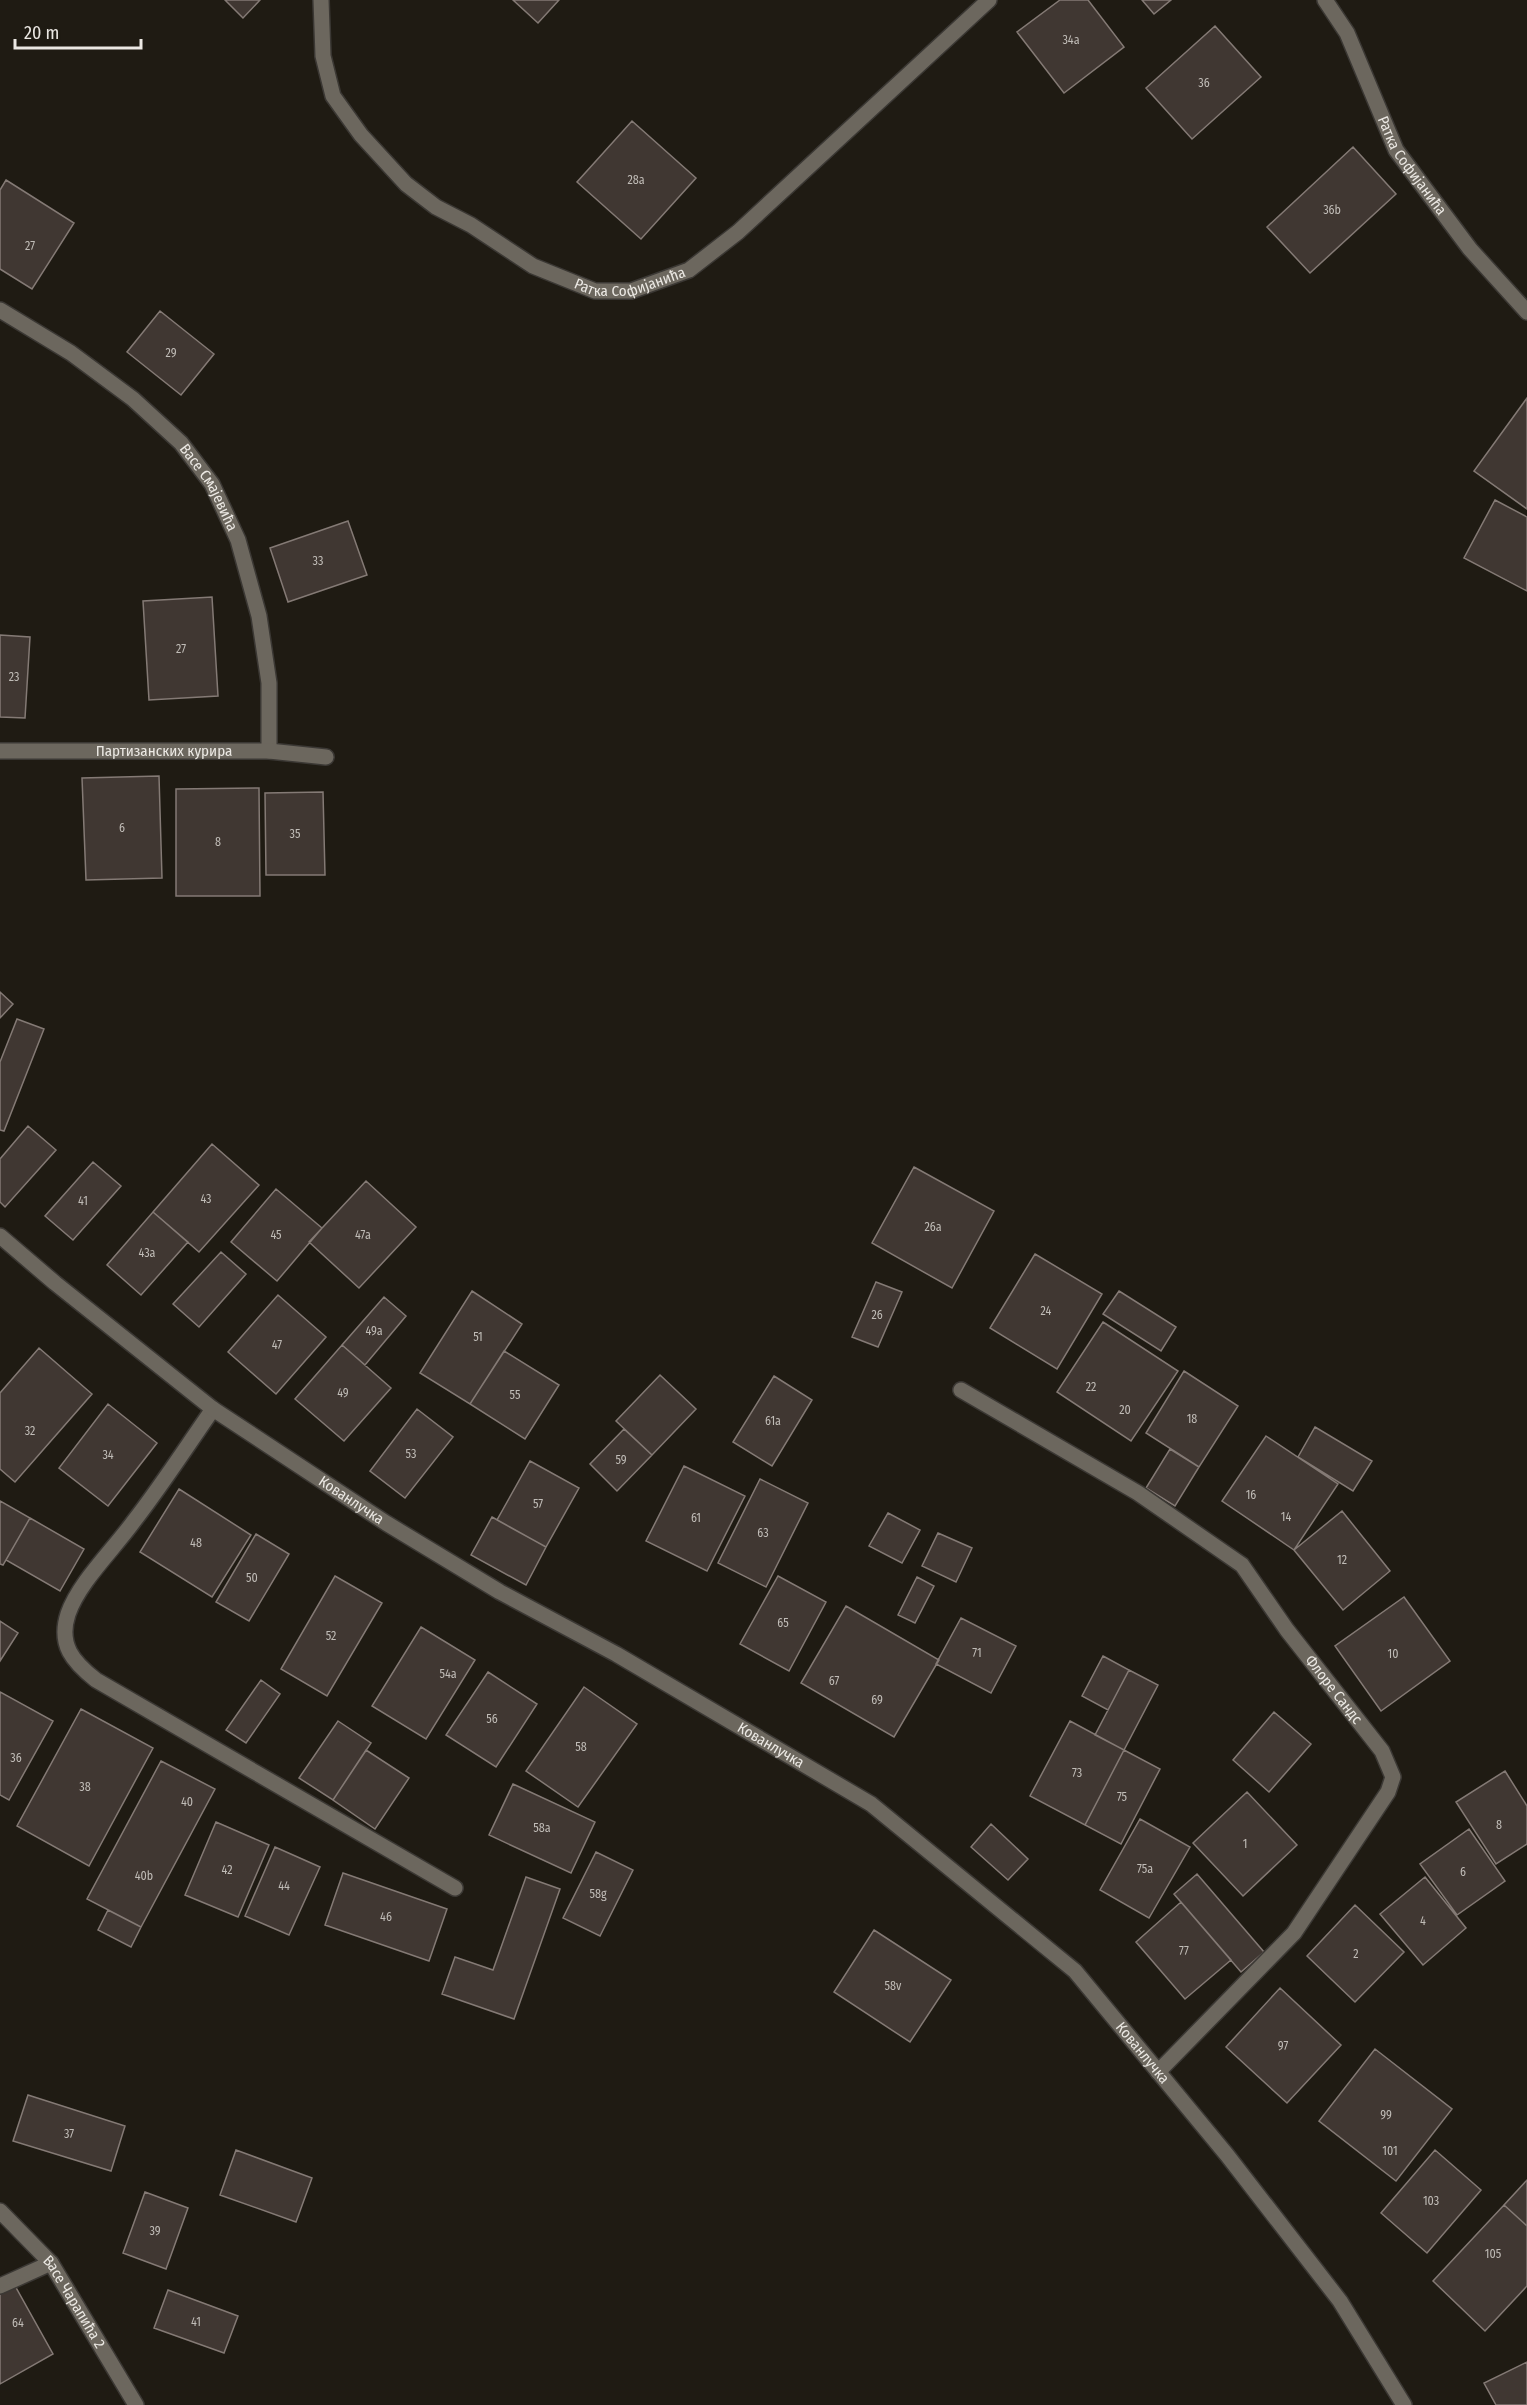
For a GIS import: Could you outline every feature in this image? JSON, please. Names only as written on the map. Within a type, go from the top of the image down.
[{"type":"street","name":"Ратка Софијанића","points":[[321,0],[323,56],[333,96],[361,135],[406,184],[436,207],[471,225],[533,267],[594,291],[631,291],[689,270],[738,232],[989,0]]},
{"type":"street","name":"Ратка Софијанића","points":[[1325,0],[1347,33],[1396,150],[1470,249],[1527,312]]},
{"type":"street","name":"Васе Смајевића","points":[[0,310],[71,352],[133,399],[182,443],[212,484],[238,540],[259,616],[269,683],[269,752]]},
{"type":"street","name":"Партизанских курира","points":[[0,751],[269,752],[326,757]]},
{"type":"street","name":"Кованлучка","points":[[0,1236],[55,1283],[213,1409],[386,1523],[500,1592],[616,1654],[871,1804],[1075,1971],[1227,2155],[1340,2301],[1404,2405]]},
{"type":"street","name":"Флоре Сандс","points":[[961,1390],[1137,1493],[1242,1565],[1287,1630],[1382,1751],[1393,1777],[1388,1792],[1294,1933],[1158,2072]]},
{"type":"street","points":[[213,1409],[135,1520],[81,1591],[68,1615],[66,1634],[68,1652],[76,1664],[96,1680],[455,1888]]},
{"type":"street","name":"Васе Чарапића 2","points":[[0,2211],[51,2263],[136,2405]]},
{"type":"street","points":[[0,2286],[51,2263]]},
{"type":"building","points":[[225,0],[260,0],[243,18]]},
{"type":"building","points":[[513,0],[559,0],[538,23]]},
{"type":"building","points":[[1060,0],[1088,0],[1124,47],[1064,93],[1017,32]]},
{"type":"building","points":[[1142,0],[1171,0],[1154,14]]},
{"type":"building","points":[[1215,26],[1261,77],[1192,139],[1146,88]]},
{"type":"building","points":[[632,121],[696,178],[641,239],[577,182]]},
{"type":"building","points":[[1353,147],[1396,194],[1310,273],[1267,227]]},
{"type":"building","points":[[6,180],[74,223],[32,289],[0,269],[0,190]]},
{"type":"building","points":[[160,311],[214,354],[181,395],[127,352]]},
{"type":"building","points":[[1527,398],[1527,509],[1474,471]]},
{"type":"building","points":[[1495,500],[1527,517],[1527,591],[1464,558]]},
{"type":"building","points":[[348,521],[367,575],[288,602],[270,548]]},
{"type":"building","points":[[212,597],[218,696],[149,700],[143,601]]},
{"type":"building","points":[[0,635],[30,637],[25,718],[0,717]]},
{"type":"building","points":[[159,776],[162,878],[86,880],[82,778]]},
{"type":"building","points":[[259,788],[260,896],[176,896],[176,789]]},
{"type":"building","points":[[323,792],[325,875],[266,875],[265,793]]},
{"type":"building","points":[[0,992],[13,1004],[0,1018]]},
{"type":"building","points":[[17,1019],[44,1029],[4,1131],[0,1130],[0,1062]]},
{"type":"building","points":[[28,1126],[56,1150],[5,1207],[0,1202],[0,1159]]},
{"type":"building","points":[[212,1144],[259,1185],[199,1252],[153,1212]]},
{"type":"building","points":[[93,1162],[121,1186],[73,1240],[45,1216]]},
{"type":"building","points":[[914,1167],[994,1211],[952,1288],[872,1243]]},
{"type":"building","points":[[366,1181],[416,1227],[359,1288],[309,1242]]},
{"type":"building","points":[[276,1189],[322,1228],[277,1281],[231,1242]]},
{"type":"building","points":[[153,1212],[188,1242],[141,1295],[107,1265]]},
{"type":"building","points":[[221,1252],[246,1274],[199,1327],[173,1304]]},
{"type":"building","points":[[1035,1254],[1102,1294],[1057,1369],[990,1328]]},
{"type":"building","points":[[876,1282],[902,1292],[878,1347],[852,1337]]},
{"type":"building","points":[[472,1291],[522,1324],[470,1404],[420,1373]]},
{"type":"building","points":[[1119,1291],[1176,1327],[1161,1351],[1103,1314]]},
{"type":"building","points":[[278,1295],[326,1337],[276,1394],[228,1352]]},
{"type":"building","points":[[384,1297],[406,1316],[365,1365],[342,1345]]},
{"type":"building","points":[[1103,1322],[1178,1371],[1131,1441],[1057,1392]]},
{"type":"building","points":[[342,1345],[391,1388],[344,1441],[295,1399]]},
{"type":"building","points":[[39,1348],[92,1394],[15,1482],[0,1469],[0,1393]]},
{"type":"building","points":[[504,1351],[559,1385],[525,1439],[470,1404]]},
{"type":"building","points":[[1184,1371],[1238,1406],[1199,1467],[1146,1433]]},
{"type":"building","points":[[660,1375],[696,1409],[652,1455],[616,1421]]},
{"type":"building","points":[[774,1376],[812,1400],[772,1466],[733,1442]]},
{"type":"building","points":[[108,1404],[157,1443],[108,1506],[59,1468]]},
{"type":"building","points":[[417,1409],[453,1437],[405,1498],[370,1471]]},
{"type":"building","points":[[1315,1427],[1372,1461],[1353,1491],[1298,1457]]},
{"type":"building","points":[[624,1429],[652,1455],[617,1491],[590,1464]]},
{"type":"building","points":[[1266,1436],[1338,1484],[1294,1550],[1222,1501]]},
{"type":"building","points":[[1170,1449],[1199,1467],[1175,1506],[1146,1488]]},
{"type":"building","points":[[530,1461],[579,1488],[546,1547],[497,1520]]},
{"type":"building","points":[[684,1466],[745,1496],[707,1571],[646,1541]]},
{"type":"building","points":[[760,1479],[808,1503],[766,1587],[718,1563]]},
{"type":"building","points":[[179,1489],[251,1535],[212,1597],[140,1552]]},
{"type":"building","points":[[0,1501],[30,1518],[3,1565],[0,1564]]},
{"type":"building","points":[[1342,1511],[1390,1571],[1343,1610],[1294,1550]]},
{"type":"building","points":[[888,1513],[920,1530],[902,1563],[869,1546]]},
{"type":"building","points":[[492,1517],[546,1547],[526,1585],[471,1555]]},
{"type":"building","points":[[30,1518],[84,1549],[60,1591],[6,1560]]},
{"type":"building","points":[[938,1533],[972,1548],[956,1582],[922,1566]]},
{"type":"building","points":[[256,1534],[289,1554],[249,1621],[216,1602]]},
{"type":"building","points":[[335,1576],[382,1603],[327,1696],[281,1669]]},
{"type":"building","points":[[778,1576],[826,1602],[789,1671],[740,1644]]},
{"type":"building","points":[[917,1577],[934,1586],[915,1623],[898,1615]]},
{"type":"building","points":[[1404,1597],[1450,1661],[1381,1711],[1335,1646]]},
{"type":"building","points":[[846,1606],[939,1660],[894,1737],[801,1683]]},
{"type":"building","points":[[961,1618],[1016,1646],[991,1693],[936,1664]]},
{"type":"building","points":[[0,1621],[18,1633],[0,1661]]},
{"type":"building","points":[[421,1627],[475,1660],[426,1739],[372,1706]]},
{"type":"building","points":[[1103,1656],[1129,1670],[1108,1710],[1082,1696]]},
{"type":"building","points":[[1129,1670],[1158,1685],[1124,1750],[1095,1735]]},
{"type":"building","points":[[488,1672],[537,1704],[496,1767],[446,1735]]},
{"type":"building","points":[[261,1680],[280,1694],[246,1743],[226,1730]]},
{"type":"building","points":[[584,1687],[637,1724],[578,1807],[526,1771]]},
{"type":"building","points":[[0,1692],[53,1721],[9,1800],[0,1795]]},
{"type":"building","points":[[81,1709],[153,1748],[89,1866],[17,1826]]},
{"type":"building","points":[[1274,1712],[1311,1744],[1269,1792],[1233,1760]]},
{"type":"building","points":[[338,1721],[371,1743],[333,1800],[299,1778]]},
{"type":"building","points":[[1070,1721],[1124,1750],[1085,1825],[1030,1796]]},
{"type":"building","points":[[366,1750],[409,1778],[375,1829],[333,1800]]},
{"type":"building","points":[[1124,1750],[1160,1769],[1121,1844],[1085,1825]]},
{"type":"building","points":[[161,1761],[215,1789],[141,1927],[87,1899]]},
{"type":"building","points":[[1505,1771],[1527,1806],[1527,1844],[1496,1864],[1456,1802]]},
{"type":"building","points":[[513,1784],[595,1822],[571,1873],[489,1835]]},
{"type":"building","points":[[1247,1792],[1297,1845],[1243,1896],[1193,1843]]},
{"type":"building","points":[[1140,1819],[1190,1847],[1149,1918],[1100,1890]]},
{"type":"building","points":[[216,1822],[269,1845],[238,1917],[185,1895]]},
{"type":"building","points":[[991,1824],[1028,1859],[1008,1880],[971,1847]]},
{"type":"building","points":[[1469,1829],[1505,1881],[1457,1915],[1420,1864]]},
{"type":"building","points":[[275,1847],[320,1867],[289,1935],[245,1916]]},
{"type":"building","points":[[596,1852],[633,1870],[600,1936],[563,1918]]},
{"type":"building","points":[[343,1873],[447,1909],[429,1961],[325,1925]]},
{"type":"building","points":[[1197,1874],[1264,1952],[1241,1972],[1174,1894]]},
{"type":"building","points":[[526,1877],[560,1889],[514,2019],[442,1994],[455,1957],[493,1970]]},
{"type":"building","points":[[1425,1877],[1466,1928],[1423,1965],[1380,1914]]},
{"type":"building","points":[[1181,1902],[1231,1960],[1185,1999],[1136,1942]]},
{"type":"building","points":[[1355,1905],[1404,1952],[1355,2002],[1307,1956]]},
{"type":"building","points":[[108,1910],[141,1927],[131,1947],[98,1930]]},
{"type":"building","points":[[874,1930],[951,1980],[910,2042],[834,1992]]},
{"type":"building","points":[[1280,1988],[1341,2045],[1287,2103],[1226,2047]]},
{"type":"building","points":[[1375,2049],[1452,2109],[1396,2181],[1319,2121]]},
{"type":"building","points":[[28,2095],[125,2126],[111,2171],[13,2141]]},
{"type":"building","points":[[236,2150],[312,2178],[296,2222],[220,2195]]},
{"type":"building","points":[[1435,2150],[1481,2190],[1427,2253],[1381,2213]]},
{"type":"building","points":[[1527,2180],[1527,2226],[1504,2205]]},
{"type":"building","points":[[145,2192],[188,2208],[166,2269],[123,2253]]},
{"type":"building","points":[[1504,2205],[1527,2226],[1527,2286],[1485,2331],[1433,2281]]},
{"type":"building","points":[[14,2284],[53,2354],[0,2384],[0,2292]]},
{"type":"building","points":[[168,2290],[238,2316],[224,2353],[154,2328]]},
{"type":"building","points":[[1527,2362],[1527,2405],[1496,2405],[1484,2383]]}]
